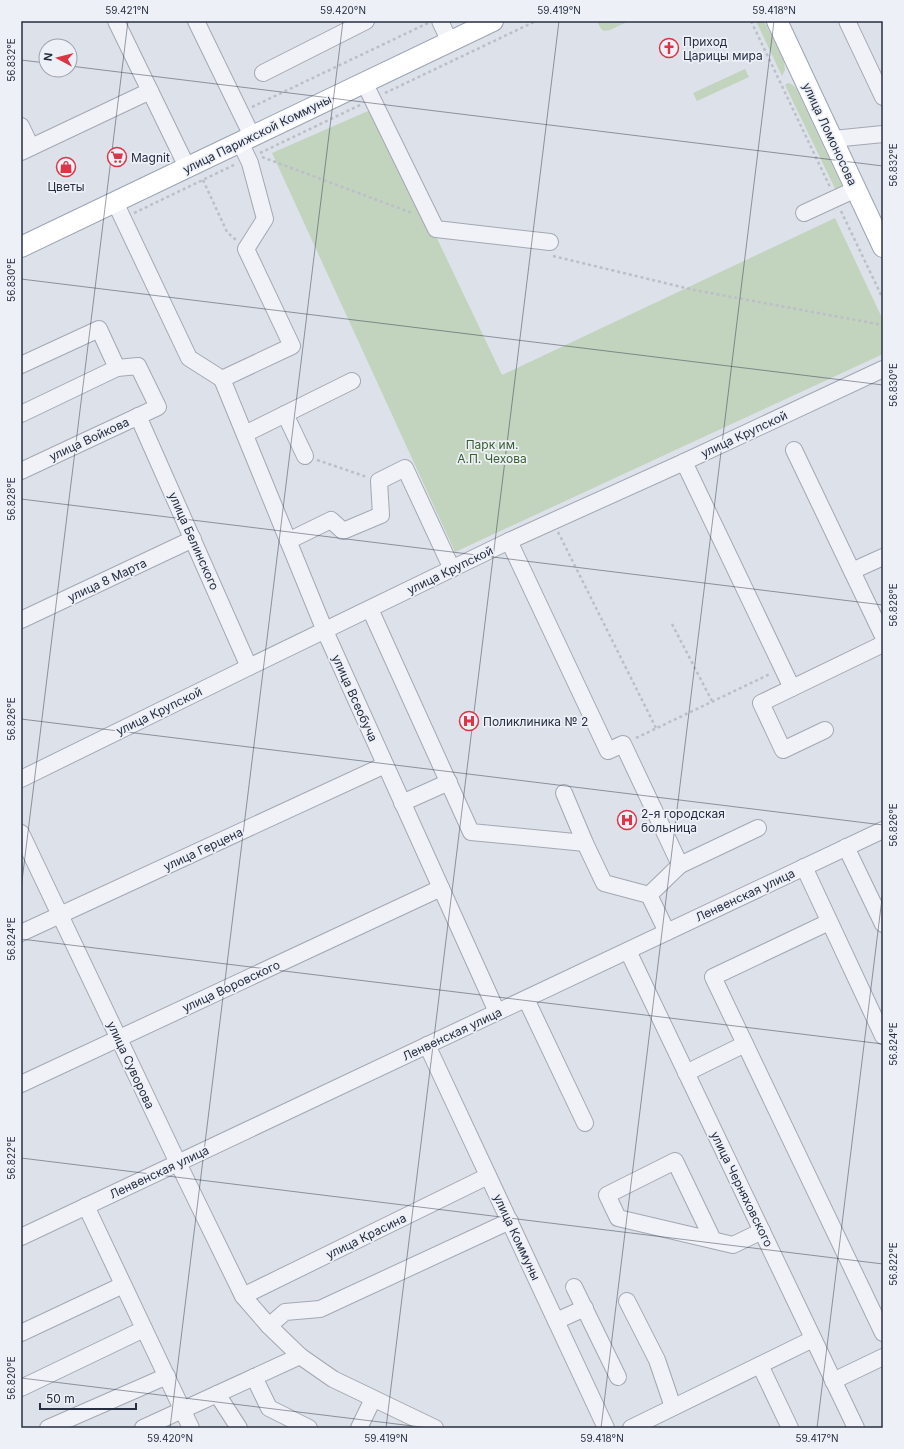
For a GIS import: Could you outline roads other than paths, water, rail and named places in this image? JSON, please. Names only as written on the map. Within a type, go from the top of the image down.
[{"type":"main road","name":"улица Парижской Коммуны","points":[[21,247],[119,210],[187,167],[247,146],[369,91],[450,42],[493,21]]},
{"type":"main road","name":"улица Ломоносова","points":[[777,21],[883,247]]},
{"type":"street","points":[[116,21],[187,167]]},
{"type":"street","points":[[119,210],[189,358],[222,379],[292,346],[246,249],[265,219],[247,146],[241,113],[196,21]]},
{"type":"street","points":[[263,73],[366,21]]},
{"type":"street","points":[[440,21],[450,42]]},
{"type":"street","points":[[847,21],[883,96]]},
{"type":"street","points":[[21,126],[26,150],[150,91]]},
{"type":"street","points":[[369,91],[436,229],[548,248]]},
{"type":"street","points":[[833,139],[883,134]]},
{"type":"street","points":[[804,213],[856,188]]},
{"type":"street","points":[[21,365],[99,329],[117,368],[21,414]]},
{"type":"street","name":"улица Войкова","points":[[21,471],[158,407],[138,366],[117,368]]},
{"type":"street","name":"улица Крупской","points":[[21,779],[509,541],[684,462],[883,369]]},
{"type":"street","name":"улица Всеобуча","points":[[222,379],[325,631],[497,1012]]},
{"type":"street","points":[[245,434],[352,381]]},
{"type":"street","points":[[285,414],[305,456]]},
{"type":"street","name":"улица Белинского","points":[[138,416],[249,667]]},
{"type":"street","points":[[794,450],[883,636]]},
{"type":"street","points":[[684,462],[792,688]]},
{"type":"street","points":[[288,541],[331,520],[343,531],[381,515],[379,481],[405,468],[452,569]]},
{"type":"street","name":"улица 8 Марта","points":[[21,620],[193,539]]},
{"type":"street","points":[[509,541],[608,751],[623,744],[680,865]]},
{"type":"street","points":[[852,571],[883,557]]},
{"type":"street","points":[[370,609],[471,832],[585,843]]},
{"type":"street","points":[[825,730],[783,750],[761,703],[883,644]]},
{"type":"street","name":"улица Герцена","points":[[21,933],[385,765]]},
{"type":"street","points":[[402,804],[449,782]]},
{"type":"street","points":[[564,793],[604,883],[649,895],[667,932]]},
{"type":"street","points":[[649,895],[680,865],[758,828]]},
{"type":"street","name":"Ленвенская улица","points":[[21,1237],[883,830]]},
{"type":"street","name":"улица Суворова","points":[[21,833],[243,1296],[269,1326],[300,1356],[334,1379],[435,1428]]},
{"type":"street","points":[[846,848],[883,924]]},
{"type":"street","points":[[804,867],[883,1036]]},
{"type":"street","name":"улица Воровского","points":[[21,1084],[440,888]]},
{"type":"street","points":[[829,922],[713,977],[883,1333]]},
{"type":"street","name":"улица Черняховского","points":[[628,951],[856,1428]]},
{"type":"street","points":[[526,999],[585,1123]]},
{"type":"street","points":[[686,1073],[745,1044]]},
{"type":"street","name":"улица Коммуны","points":[[427,1045],[606,1428]]},
{"type":"street","points":[[713,1240],[675,1160],[607,1195],[618,1218],[733,1245],[762,1231]]},
{"type":"street","name":"улица Красина","points":[[243,1296],[488,1176]]},
{"type":"street","points":[[86,1206],[191,1428]]},
{"type":"street","points":[[269,1326],[285,1312],[320,1309],[510,1221]]},
{"type":"street","points":[[21,1334],[123,1285]]},
{"type":"street","points":[[574,1287],[618,1377]]},
{"type":"street","points":[[627,1301],[657,1360],[673,1408]]},
{"type":"street","points":[[556,1321],[585,1308]]},
{"type":"street","points":[[21,1388],[144,1329]]},
{"type":"street","points":[[631,1428],[813,1339]]},
{"type":"street","points":[[143,1428],[300,1356]]},
{"type":"street","points":[[833,1381],[883,1357]]},
{"type":"street","points":[[760,1365],[790,1428]]},
{"type":"street","points":[[48,1428],[167,1376]]},
{"type":"street","points":[[254,1377],[269,1408],[308,1428]]},
{"type":"street","points":[[217,1394],[239,1428]]},
{"type":"street","points":[[359,1428],[373,1399]]},
{"type":"place","name":"Приход Царицы мира","points":[[669,48]]},
{"type":"place","name":"Magnit","points":[[117,157]]},
{"type":"place","name":"Цветы","points":[[66,167]]},
{"type":"place","name":"Поликлиника № 2","points":[[469,721]]},
{"type":"place","name":"2-я городская больница","points":[[627,820]]},
{"type":"park label","name":"Парк им. А.П. Чехова","points":[[492,451]]}]
